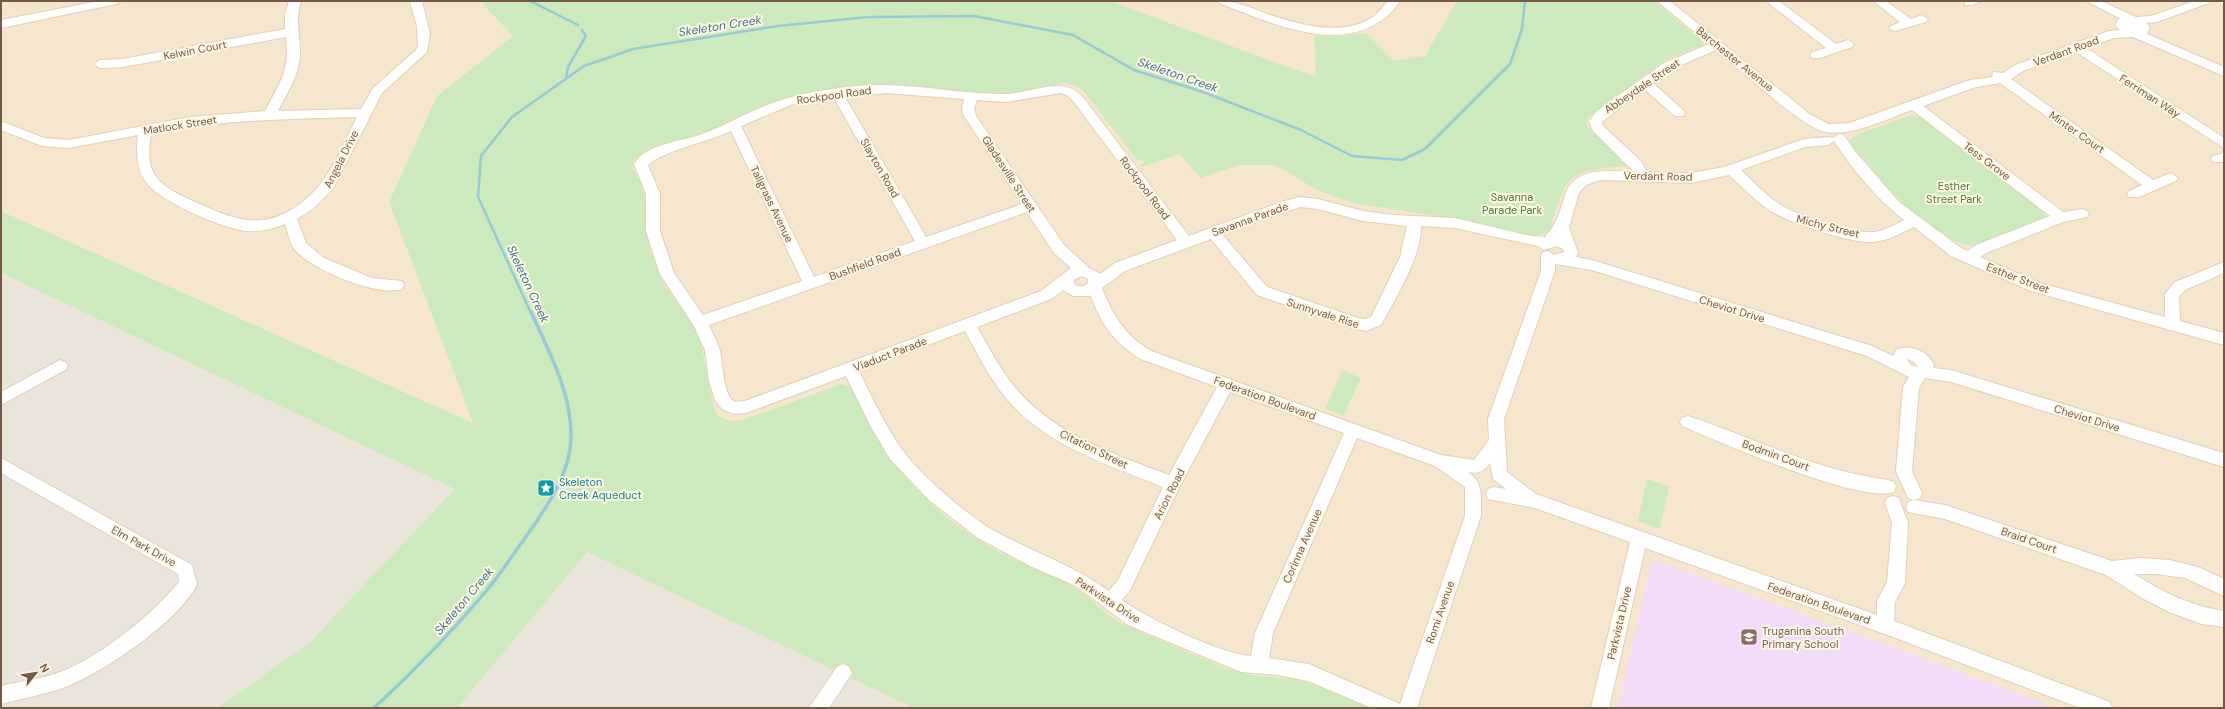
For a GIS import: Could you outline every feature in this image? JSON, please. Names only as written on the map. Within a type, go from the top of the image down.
[{"type":"street","points":[[1,24],[116,1]]},
{"type":"street","points":[[269,115],[292,71],[294,53],[291,32],[291,14],[294,1]]},
{"type":"street","name":"Angela Drive","points":[[144,130],[141,146],[146,173],[153,185],[172,198],[232,223],[243,226],[262,224],[290,218],[317,200],[328,186],[364,113],[377,91],[417,58],[424,47],[424,37],[416,1]]},
{"type":"street","points":[[1223,1],[1289,25],[1328,32],[1352,29],[1375,21],[1382,17],[1394,1]]},
{"type":"street","name":"Barchester Avenue","points":[[1663,1],[1828,135]]},
{"type":"street","points":[[1772,1],[1834,48]]},
{"type":"street","points":[[1879,1],[1909,23]]},
{"type":"street","points":[[2092,1],[2131,28],[2164,45],[2224,72]]},
{"type":"street","points":[[2131,28],[2205,1]]},
{"type":"street","points":[[1895,27],[1922,19]]},
{"type":"street","name":"Verdant Road","points":[[1556,250],[1573,191],[1581,182],[1599,175],[1691,178],[1731,169],[1974,83],[1999,77],[2019,68],[2131,28]]},
{"type":"street","name":"Kelwin Court","points":[[100,64],[123,63],[291,32]]},
{"type":"street","points":[[1816,54],[1848,44]]},
{"type":"street","name":"Abbeydale Street","points":[[1643,176],[1636,164],[1598,128],[1595,122],[1601,114],[1678,60],[1717,45]]},
{"type":"street","name":"Ferriman Way","points":[[2076,47],[2224,144]]},
{"type":"street","name":"Minter Court","points":[[1999,77],[2152,186]]},
{"type":"street","points":[[1645,83],[1679,113]]},
{"type":"street","name":"Rockpool Road","points":[[732,408],[723,400],[717,381],[712,350],[701,322],[675,288],[661,258],[653,230],[653,194],[641,164],[652,154],[707,137],[734,124],[788,102],[837,93],[875,89],[904,89],[1006,98],[1055,90],[1071,92],[1186,242]]},
{"type":"street","name":"Slayton Road","points":[[837,93],[923,243]]},
{"type":"street","name":"Gladesville Street","points":[[971,96],[968,112],[1029,206],[1059,250],[1085,271]]},
{"type":"street","name":"Tess Grove","points":[[1914,105],[2061,217]]},
{"type":"street","name":"Matlock Street","points":[[1,125],[42,142],[53,144],[90,141],[190,121],[269,115],[364,113]]},
{"type":"street","name":"Tallgrass Avenue","points":[[734,124],[810,283]]},
{"type":"street","name":"Esther Street","points":[[1828,135],[1849,153],[1894,205],[1956,252],[2036,287],[2224,340]]},
{"type":"street","name":"Michy Street","points":[[1731,169],[1770,205],[1796,219],[1855,235],[1874,237],[1890,233],[1914,221]]},
{"type":"street","points":[[2134,194],[2172,178]]},
{"type":"street","name":"Savanna Parade","points":[[1095,286],[1120,268],[1286,205],[1300,202],[1318,204],[1363,216],[1455,223],[1526,240],[1556,250]]},
{"type":"street","name":"Bushfield Road","points":[[701,322],[1029,206]]},
{"type":"street","points":[[1969,258],[1981,249],[2061,217],[2082,214]]},
{"type":"street","points":[[290,218],[300,246],[319,262],[371,283],[397,285]]},
{"type":"street","name":"Sunnyvale Rise","points":[[1213,232],[1254,285],[1262,291],[1366,326],[1375,323],[1377,320],[1409,251],[1416,229],[1414,221]]},
{"type":"street","name":"Gladesville Street","points":[[1059,250],[1067,279]]},
{"type":"street","points":[[1497,442],[1478,467],[1470,473],[1471,485],[1483,494],[1494,494],[1502,489],[1503,482],[1500,475],[1496,419],[1556,250]]},
{"type":"street","name":"Cheviot Drive","points":[[1556,250],[1592,265],[1872,352],[1902,363],[1911,353],[1921,367],[2224,460]]},
{"type":"street","points":[[2172,325],[2172,294],[2180,286],[2224,267]]},
{"type":"street","name":"Savanna Parade","points":[[1085,271],[1120,268]]},
{"type":"street","points":[[1085,271],[1095,277],[1095,286],[1088,292],[1078,293],[1068,288],[1067,279],[1074,272],[1085,271]]},
{"type":"street","name":"Viaduct Parade","points":[[1046,295],[1067,279]]},
{"type":"street","name":"Federation Boulevard","points":[[1095,286],[1104,313],[1118,334],[1135,349],[1146,355],[1441,462],[1478,467]]},
{"type":"street","name":"Viaduct Parade","points":[[732,408],[746,407],[1046,295],[1078,293]]},
{"type":"street","name":"Federation Boulevard","points":[[1078,293],[1104,313]]},
{"type":"street","name":"Citation Street","points":[[968,324],[1005,385],[1020,403],[1037,417],[1067,438],[1173,484]]},
{"type":"street","points":[[1902,363],[1911,387]]},
{"type":"street","points":[[1,399],[60,366]]},
{"type":"street","points":[[1900,523],[1914,501],[1904,471],[1911,387],[1921,367]]},
{"type":"street","name":"Parkvista Drive","points":[[850,368],[877,423],[908,468],[935,495],[984,533],[1036,561],[1075,577],[1134,619],[1195,646],[1242,664],[1260,665],[1309,673],[1393,708]]},
{"type":"street","name":"Arion Road","points":[[1110,603],[1124,585],[1173,484],[1226,384]]},
{"type":"street","name":"Bodmin Court","points":[[1688,422],[1785,460],[1891,494],[1905,509],[1914,501]]},
{"type":"street","name":"Corinna Avenue","points":[[1260,665],[1260,654],[1264,633],[1353,430]]},
{"type":"street","name":"Federation Boulevard","points":[[1441,462],[1471,485]]},
{"type":"street","name":"Elm Park Drive","points":[[1,465],[186,570],[188,584],[176,600],[115,649],[95,662],[67,678],[1,695]]},
{"type":"street","points":[[1478,467],[1490,467],[1500,475]]},
{"type":"street","points":[[1885,626],[1886,602],[1896,583],[1900,523],[1891,494],[1904,471]]},
{"type":"street","name":"Federation Boulevard","points":[[1500,475],[1535,501]]},
{"type":"street","name":"Romi Avenue","points":[[1471,485],[1473,516]]},
{"type":"street","name":"Federation Boulevard","points":[[1494,494],[1535,501],[1885,626],[2103,708]]},
{"type":"street","name":"Romi Avenue","points":[[1408,708],[1473,516],[1484,502],[1494,494]]},
{"type":"street","name":"Braid Court","points":[[1914,501],[2112,569],[2148,592],[2175,606],[2202,616],[2224,619]]},
{"type":"street","name":"Parkvista Drive","points":[[1600,708],[1639,538]]},
{"type":"street","name":"Braid Court","points":[[2112,569],[2148,564],[2174,568],[2204,577],[2224,588]]},
{"type":"street","points":[[818,708],[843,673]]},
{"type":"shaded area","points":[[1,1],[482,1],[484,6],[513,36],[437,96],[389,202],[473,423],[1,211]]},
{"type":"shaded area","points":[[710,1],[2224,1],[2224,708],[1096,708],[566,467],[481,156]]},
{"type":"shaded area","points":[[1,273],[811,657],[914,708],[1,708]]},
{"type":"shaded area","name":"Truganina South Primary School","points":[[1658,561],[2057,708],[1618,708],[1651,564]]},
{"type":"green space","name":"Savanna Parade Park","points":[[482,1],[1110,1],[1312,76],[1316,75],[1314,36],[1345,36],[1366,33],[1394,61],[1425,56],[1457,1],[1654,1],[1703,42],[1703,45],[1665,60],[1587,118],[1587,126],[1627,166],[1595,169],[1579,174],[1573,178],[1568,183],[1562,194],[1549,233],[1526,236],[1446,217],[1357,204],[1319,191],[1276,165],[1238,165],[1200,178],[1180,154],[1142,167],[1140,165],[1144,163],[1141,159],[1137,160],[1083,90],[1076,86],[1064,83],[1020,94],[997,94],[906,86],[755,110],[696,136],[646,151],[634,159],[632,168],[640,181],[646,199],[645,227],[650,249],[663,283],[693,324],[700,340],[714,409],[719,416],[730,421],[744,420],[841,384],[851,387],[877,439],[905,477],[933,506],[980,541],[1015,560],[1069,584],[1083,593],[1108,615],[1122,624],[1227,669],[1256,676],[1298,679],[1372,708],[914,708],[587,552],[457,708],[218,708],[309,643],[455,489],[1,273],[1,211],[473,423],[389,202],[437,96],[513,36],[484,6]]},
{"type":"green space","name":"Esther Street Park","points":[[1912,115],[1922,117],[2044,210],[2045,217],[1971,246],[1957,242],[1942,235],[1928,225],[1901,201],[1855,150],[1849,141],[1854,136]]},
{"type":"green space","points":[[1342,370],[1361,378],[1344,415],[1325,409]]},
{"type":"green space","points":[[1647,479],[1669,486],[1660,529],[1638,521]]},
{"type":"waterway","points":[[530,1],[578,25]]},
{"type":"waterway","name":"Skeleton Creek","points":[[566,79],[584,66],[633,49],[778,26],[869,17],[974,16],[1073,35],[1134,70],[1203,92],[1301,130],[1352,156],[1402,160],[1425,149],[1510,64],[1522,29],[1525,1]]},
{"type":"waterway","points":[[566,79],[568,67],[586,36],[582,30]]},
{"type":"waterway","name":"Skeleton Creek","points":[[531,313],[478,197],[481,156],[512,117],[566,79]]},
{"type":"waterway","name":"Skeleton Creek","points":[[374,708],[432,651],[492,584],[539,518],[561,479],[570,452],[571,438],[568,405],[558,373],[531,312]]},
{"type":"place","name":"Skeleton Creek Aqueduct","points":[[546,488]]},
{"type":"place","name":"Truganina South Primary School","points":[[1749,637]]}]
